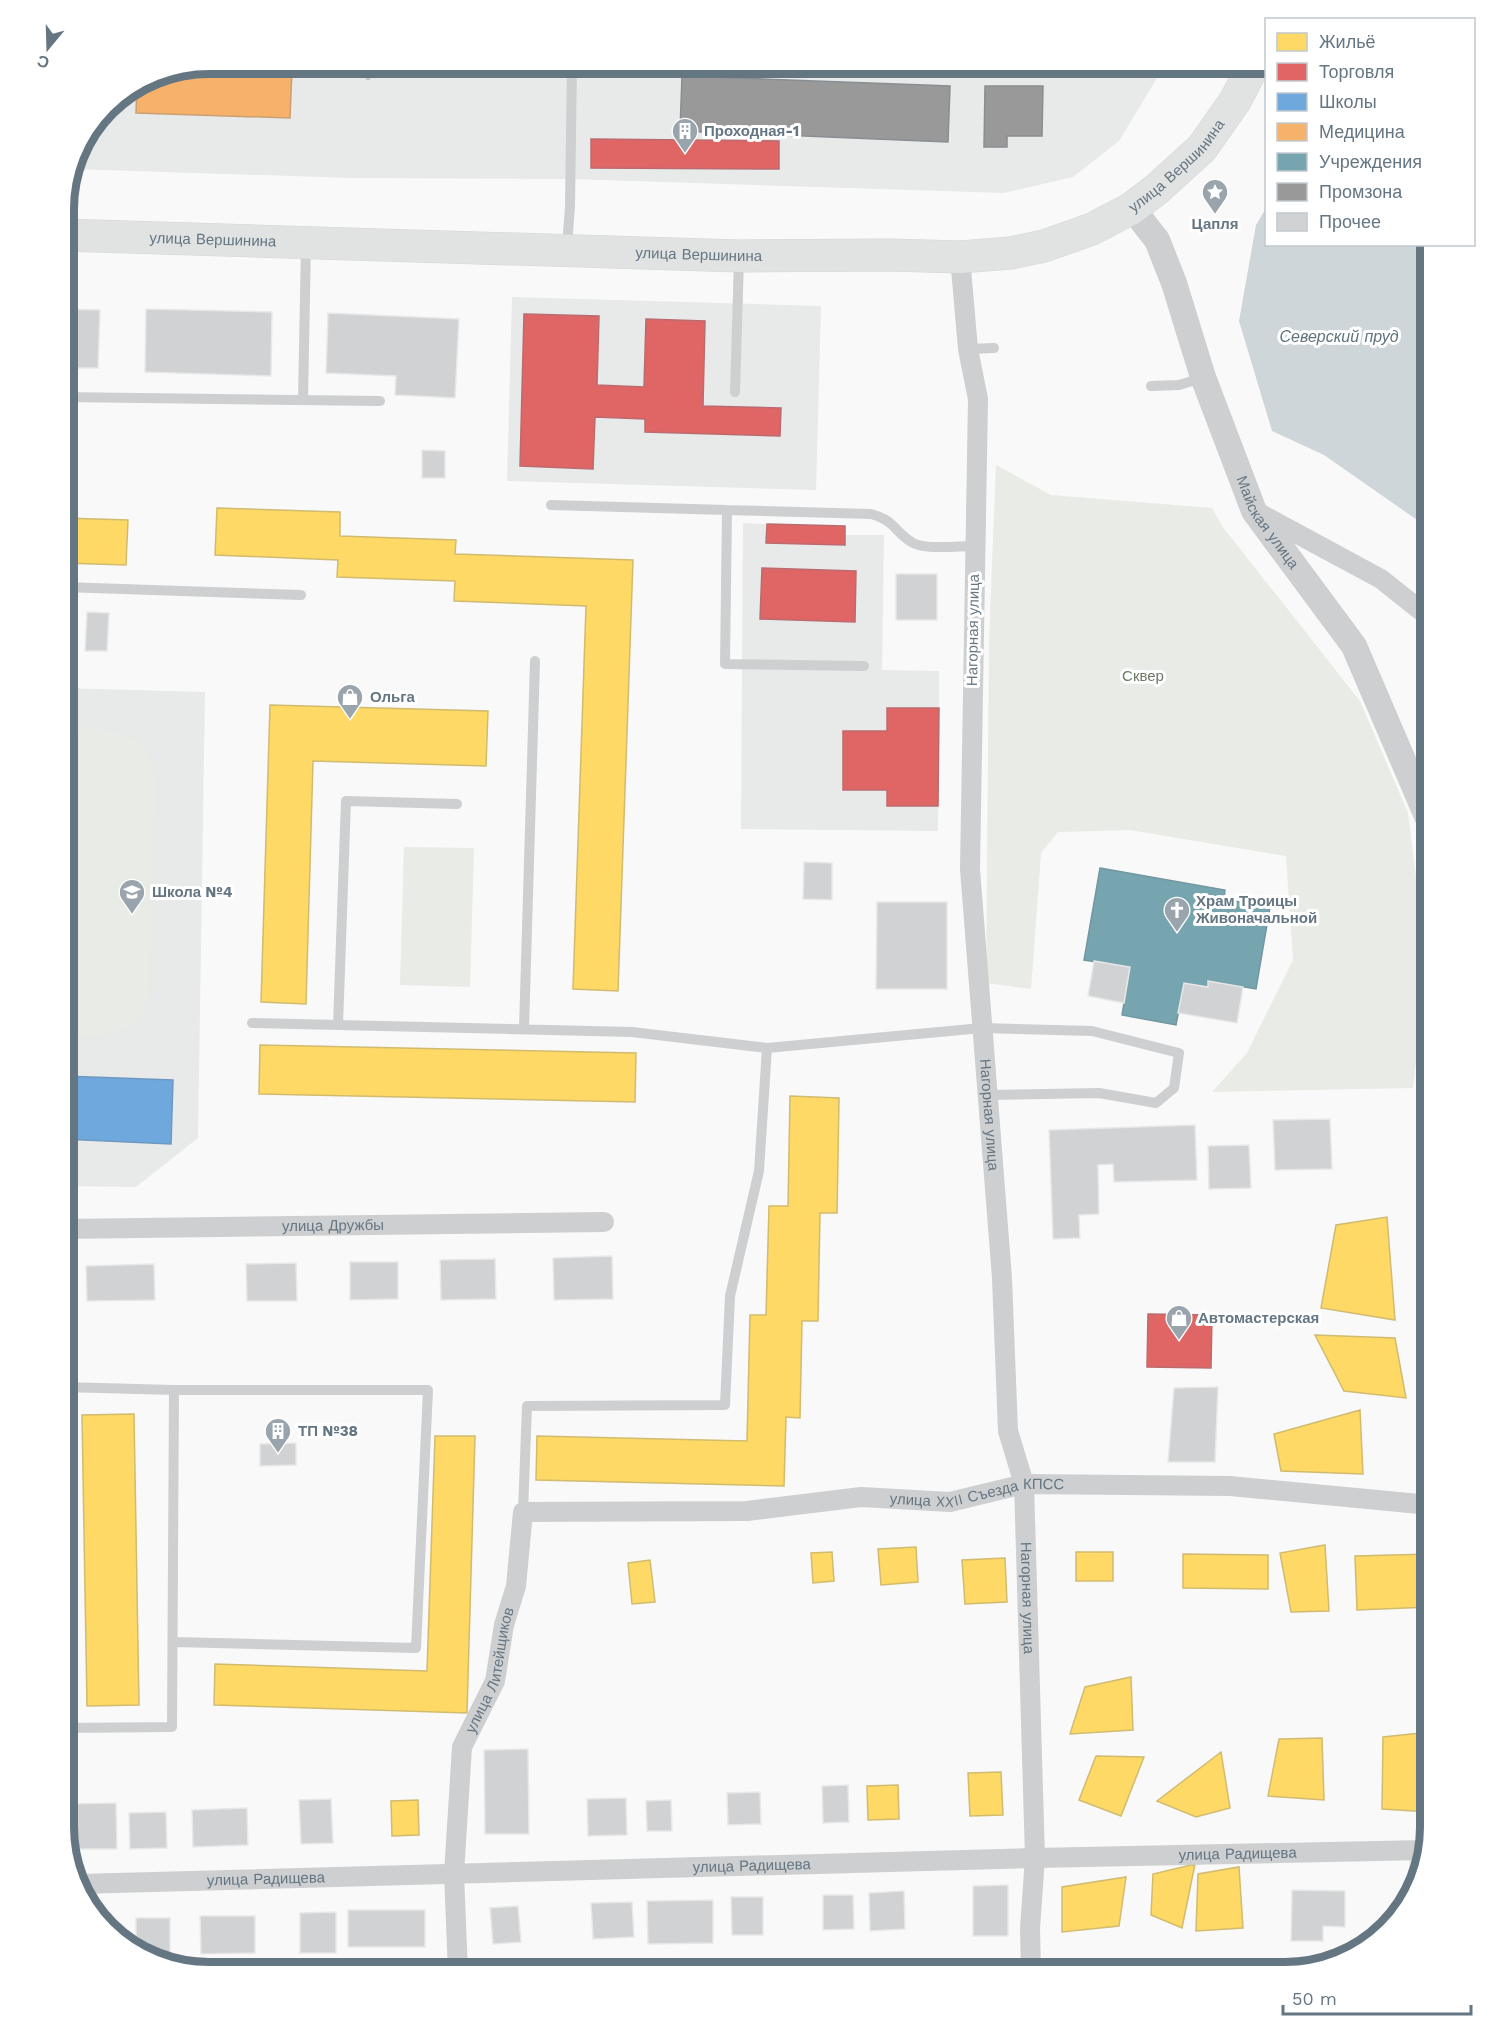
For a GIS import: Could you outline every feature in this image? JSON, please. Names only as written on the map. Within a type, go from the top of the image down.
[{"type":"main road","name":"улица Вершинина","points":[[74,235],[739,256],[960,257],[1011,253],[1035,248],[1092,229],[1132,208],[1202,148],[1235,101],[1249,74]]},
{"type":"street","name":"Майская улица","points":[[1132,208],[1157,240],[1174,283],[1203,377],[1254,511],[1354,646],[1420,800]]},
{"type":"street","name":"Нагорная улица","points":[[960,257],[968,349],[978,399],[970,868],[1002,1278],[1008,1431],[1024,1484],[1035,1858],[1030,1928],[1031,1962]]},
{"type":"street","points":[[1254,511],[1381,579],[1420,610]]},
{"type":"street","name":"улица Дружбы","points":[[74,1229],[604,1222]]},
{"type":"street","name":"улица XXII Съезда КПСС","points":[[523,1512],[747,1511],[861,1497],[950,1502],[1024,1484],[1230,1485],[1420,1504]]},
{"type":"street","name":"улица Литейщиков","points":[[458,1961],[454,1874],[462,1747],[495,1681],[504,1625],[516,1586],[523,1512]]},
{"type":"street","name":"улица Радищева","points":[[87,1884],[1417,1850]]},
{"type":"lane","points":[[567,250],[572,74]]},
{"type":"lane","points":[[303,400],[306,242]]},
{"type":"lane","points":[[735,392],[739,256]]},
{"type":"lane","points":[[968,349],[994,348]]},
{"type":"lane","points":[[1151,386],[1179,385],[1203,377]]},
{"type":"lane","points":[[74,397],[380,401]]},
{"type":"lane","points":[[551,505],[871,514],[888,521],[903,536],[917,545],[974,546]]},
{"type":"lane","points":[[727,510],[725,664],[864,666]]},
{"type":"lane","points":[[74,587],[301,595]]},
{"type":"lane","points":[[524,1029],[535,661]]},
{"type":"lane","points":[[338,1024],[346,801],[457,804]]},
{"type":"lane","points":[[252,1023],[632,1032],[768,1048],[982,1028],[1092,1031],[1179,1053],[1174,1088],[1156,1103],[1099,1093],[989,1095]]},
{"type":"lane","points":[[523,1512],[527,1406],[725,1404],[730,1296],[759,1171],[768,1048]]},
{"type":"lane","points":[[74,1387],[428,1390],[416,1648],[174,1642]]},
{"type":"lane","points":[[74,1728],[172,1727],[174,1389]]},
{"type":"shaded area","points":[[199,74],[1159,74],[1119,141],[1073,177],[1004,193],[570,179],[353,178],[79,169],[96,133],[126,101],[149,87],[173,78]]},
{"type":"shaded area","points":[[512,297],[821,306],[816,490],[507,481]]},
{"type":"shaded area","points":[[743,523],[767,524],[767,543],[845,545],[845,535],[884,535],[882,670],[939,671],[938,831],[741,829]]},
{"type":"shaded area","name":"Школа №4","points":[[74,688],[205,692],[198,1138],[136,1187],[74,1186]]},
{"type":"green space","name":"Сквер","points":[[996,465],[1051,495],[1212,508],[1222,526],[1360,701],[1408,813],[1420,908],[1420,1026],[1413,1088],[1212,1092],[1247,1053],[1293,960],[1286,856],[1130,830],[1058,832],[1041,853],[1031,989],[986,983],[989,641]]},
{"type":"green space","points":[[87,728],[114,732],[135,741],[149,758],[156,784],[148,1002],[132,1023],[113,1033],[102,1035],[74,1034],[74,731]]},
{"type":"green space","points":[[404,847],[474,848],[470,987],[400,985]]},
{"type":"water","name":"Северский пруд","points":[[1265,210],[1265,246],[1420,246],[1420,522],[1324,455],[1272,431],[1239,321],[1256,225]]},
{"type":"building: Жильё","points":[[217,508],[340,512],[340,536],[456,540],[455,554],[633,560],[618,991],[573,989],[586,606],[454,601],[455,581],[337,577],[338,560],[215,555]]},
{"type":"building: Жильё","points":[[74,518],[128,520],[126,565],[74,563]]},
{"type":"building: Жильё","points":[[270,705],[488,711],[486,766],[313,761],[306,1004],[261,1002]]},
{"type":"building: Жильё","points":[[260,1045],[636,1053],[635,1102],[259,1094]]},
{"type":"building: Жильё","points":[[790,1096],[839,1098],[837,1213],[820,1213],[818,1321],[802,1321],[800,1418],[786,1417],[784,1486],[536,1480],[537,1436],[747,1441],[750,1315],[766,1315],[769,1206],[788,1206]]},
{"type":"building: Жильё","points":[[1387,1217],[1395,1320],[1321,1308],[1336,1225]]},
{"type":"building: Жильё","points":[[1315,1335],[1395,1338],[1406,1398],[1344,1391]]},
{"type":"building: Жильё","points":[[1360,1410],[1363,1474],[1281,1471],[1274,1434]]},
{"type":"building: Жильё","points":[[134,1414],[139,1705],[87,1706],[82,1415]]},
{"type":"building: Жильё","points":[[435,1436],[475,1436],[467,1713],[214,1705],[215,1664],[427,1671]]},
{"type":"building: Жильё","points":[[1325,1545],[1329,1611],[1291,1612],[1280,1553]]},
{"type":"building: Жильё","points":[[916,1547],[918,1582],[881,1585],[878,1549]]},
{"type":"building: Жильё","points":[[832,1552],[834,1581],[813,1583],[811,1553]]},
{"type":"building: Жильё","points":[[1076,1552],[1113,1552],[1113,1581],[1076,1581]]},
{"type":"building: Жильё","points":[[1183,1554],[1268,1555],[1268,1589],[1183,1588]]},
{"type":"building: Жильё","points":[[1420,1554],[1420,1607],[1357,1610],[1355,1556]]},
{"type":"building: Жильё","points":[[1005,1558],[1007,1602],[965,1604],[962,1560]]},
{"type":"building: Жильё","points":[[650,1560],[655,1602],[632,1604],[628,1563]]},
{"type":"building: Жильё","points":[[1131,1677],[1133,1730],[1070,1734],[1085,1687]]},
{"type":"building: Жильё","points":[[1420,1733],[1420,1811],[1382,1809],[1383,1737]]},
{"type":"building: Жильё","points":[[1322,1738],[1324,1800],[1268,1796],[1279,1739]]},
{"type":"building: Жильё","points":[[1221,1752],[1230,1808],[1196,1817],[1157,1801]]},
{"type":"building: Жильё","points":[[1096,1756],[1144,1757],[1121,1816],[1079,1800]]},
{"type":"building: Жильё","points":[[1001,1772],[1003,1815],[970,1816],[968,1773]]},
{"type":"building: Жильё","points":[[898,1785],[899,1819],[868,1820],[867,1786]]},
{"type":"building: Жильё","points":[[418,1800],[419,1835],[392,1836],[391,1801]]},
{"type":"building: Жильё","points":[[1195,1864],[1182,1928],[1151,1915],[1153,1874]]},
{"type":"building: Жильё","points":[[1239,1867],[1243,1928],[1196,1931],[1198,1874]]},
{"type":"building: Жильё","points":[[1126,1877],[1119,1926],[1062,1932],[1062,1887]]},
{"type":"building: Торговля","name":"Проходная-1","points":[[591,139],[779,141],[779,169],[591,168]]},
{"type":"building: Торговля","points":[[524,314],[599,316],[597,385],[644,387],[646,319],[705,321],[703,406],[781,408],[780,436],[645,432],[645,419],[595,417],[593,469],[520,466]]},
{"type":"building: Торговля","points":[[767,524],[845,526],[845,545],[766,543]]},
{"type":"building: Торговля","points":[[762,568],[856,571],[855,622],[760,619]]},
{"type":"building: Торговля","points":[[887,708],[939,708],[938,806],[887,806],[887,790],[843,790],[843,731],[887,731]]},
{"type":"building: Торговля","name":"Автомастерская","points":[[1148,1314],[1212,1315],[1211,1368],[1147,1367]]},
{"type":"building: Школы","points":[[74,1076],[173,1080],[171,1144],[74,1140]]},
{"type":"building: Медицина","points":[[199,74],[292,74],[290,118],[136,113],[137,94],[173,78]]},
{"type":"building: Учреждения","name":"Храм Троицы Живоначальной","points":[[1100,868],[1225,890],[1224,899],[1270,907],[1256,989],[1208,981],[1208,987],[1184,983],[1176,1025],[1122,1015],[1130,967],[1084,960]]},
{"type":"building: Промзона","points":[[682,76],[950,86],[948,142],[680,131]]},
{"type":"building: Промзона","points":[[985,86],[1043,86],[1042,136],[1007,136],[1007,147],[984,147]]},
{"type":"building: Прочее","points":[[74,309],[100,310],[98,368],[74,368]]},
{"type":"building: Прочее","points":[[146,309],[272,312],[271,376],[145,372]]},
{"type":"building: Прочее","points":[[328,313],[459,319],[455,398],[395,395],[396,376],[326,373]]},
{"type":"building: Прочее","points":[[422,450],[445,451],[445,478],[422,478]]},
{"type":"building: Прочее","points":[[896,574],[937,574],[937,620],[896,620]]},
{"type":"building: Прочее","points":[[87,612],[109,613],[107,651],[85,651]]},
{"type":"building: Прочее","points":[[804,862],[832,863],[832,900],[803,899]]},
{"type":"building: Прочее","points":[[877,902],[947,902],[947,989],[876,989]]},
{"type":"building: Прочее","points":[[1094,961],[1130,967],[1124,1003],[1088,996]]},
{"type":"building: Прочее","points":[[1208,981],[1243,987],[1237,1023],[1178,1013],[1184,983],[1208,987]]},
{"type":"building: Прочее","points":[[1330,1119],[1332,1169],[1275,1170],[1273,1120]]},
{"type":"building: Прочее","points":[[1195,1125],[1197,1180],[1114,1182],[1113,1164],[1098,1165],[1099,1214],[1079,1215],[1080,1238],[1053,1239],[1049,1130]]},
{"type":"building: Прочее","points":[[1249,1145],[1251,1188],[1209,1189],[1208,1146]]},
{"type":"building: Прочее","points":[[612,1256],[613,1299],[554,1300],[553,1258]]},
{"type":"building: Прочее","points":[[495,1259],[496,1299],[441,1300],[440,1260]]},
{"type":"building: Прочее","points":[[350,1262],[398,1262],[398,1299],[350,1300]]},
{"type":"building: Прочее","points":[[296,1263],[297,1301],[247,1301],[246,1264]]},
{"type":"building: Прочее","points":[[154,1264],[155,1300],[87,1301],[86,1266]]},
{"type":"building: Прочее","points":[[1218,1387],[1215,1462],[1168,1462],[1174,1388]]},
{"type":"building: Прочее","name":"ТП №38","points":[[296,1443],[296,1465],[260,1466],[260,1444]]},
{"type":"building: Прочее","points":[[528,1749],[529,1834],[485,1834],[484,1750]]},
{"type":"building: Прочее","points":[[848,1785],[849,1822],[823,1823],[822,1786]]},
{"type":"building: Прочее","points":[[760,1792],[761,1824],[728,1825],[727,1793]]},
{"type":"building: Прочее","points":[[626,1798],[627,1835],[588,1836],[587,1799]]},
{"type":"building: Прочее","points":[[331,1799],[333,1843],[301,1844],[299,1800]]},
{"type":"building: Прочее","points":[[671,1800],[672,1831],[647,1831],[646,1801]]},
{"type":"building: Прочее","points":[[116,1803],[117,1849],[76,1849],[74,1804]]},
{"type":"building: Прочее","points":[[247,1808],[248,1845],[193,1847],[192,1810]]},
{"type":"building: Прочее","points":[[166,1812],[167,1848],[130,1849],[129,1813]]},
{"type":"building: Прочее","points":[[1410,1861],[1415,1861],[1415,1862],[1411,1872]]},
{"type":"building: Прочее","points":[[1008,1885],[1008,1936],[973,1936],[973,1886]]},
{"type":"building: Прочее","points":[[1292,1890],[1345,1891],[1345,1927],[1323,1926],[1323,1941],[1291,1941]]},
{"type":"building: Прочее","points":[[904,1891],[905,1929],[870,1931],[869,1893]]},
{"type":"building: Прочее","points":[[823,1895],[853,1895],[854,1929],[823,1930]]},
{"type":"building: Прочее","points":[[731,1897],[763,1897],[763,1935],[732,1935]]},
{"type":"building: Прочее","points":[[713,1900],[713,1943],[648,1944],[647,1901]]},
{"type":"building: Прочее","points":[[632,1902],[634,1937],[593,1939],[591,1903]]},
{"type":"building: Прочее","points":[[518,1906],[521,1942],[493,1944],[490,1908]]},
{"type":"building: Прочее","points":[[348,1910],[425,1910],[425,1947],[348,1947]]},
{"type":"building: Прочее","points":[[336,1912],[336,1953],[300,1953],[300,1913]]},
{"type":"building: Прочее","points":[[200,1916],[255,1916],[255,1953],[201,1954]]},
{"type":"building: Прочее","points":[[136,1918],[170,1918],[170,1953],[162,1953],[136,1941]]},
{"type":"railway","points":[[368,74],[368,80]]},
{"type":"place","name":"Проходная-1","points":[[685,154]]},
{"type":"place","name":"Цапля","points":[[1215,215]]},
{"type":"place","name":"Ольга","points":[[350,720]]},
{"type":"place","name":"Школа №4","points":[[132,915]]},
{"type":"place","name":"Храм Троицы Живоначальной","points":[[1177,933]]},
{"type":"place","name":"Автомастерская","points":[[1179,1341]]},
{"type":"place","name":"ТП №38","points":[[278,1454]]}]
